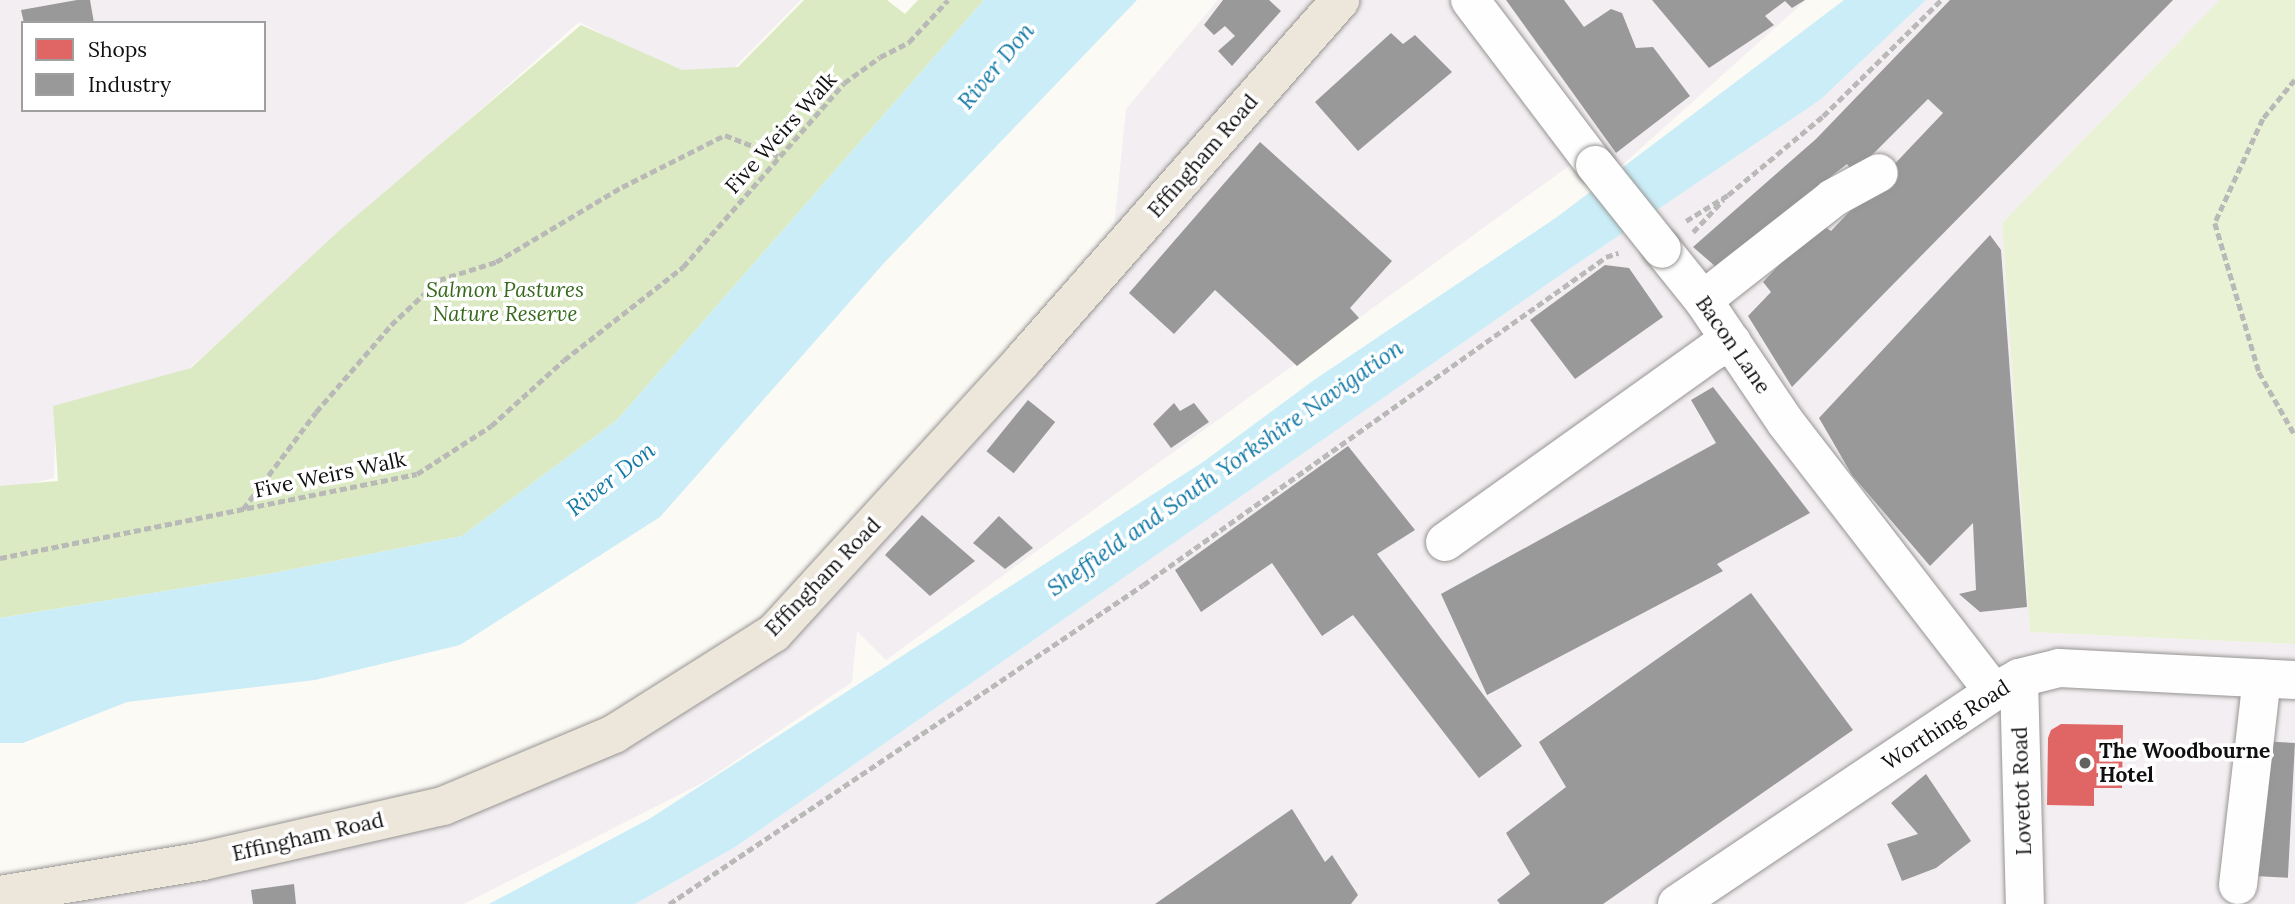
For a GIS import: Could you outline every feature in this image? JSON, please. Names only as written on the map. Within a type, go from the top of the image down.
[{"type":"main road","name":"Effingham Road","points":[[0,895],[203,861],[443,806],[614,734],[774,633],[1023,360],[1340,0]]},
{"type":"street","name":"Bacon Lane","points":[[1470,0],[1595,165],[1703,300],[1786,423],[2006,685]]},
{"type":"street","points":[[1703,300],[1833,198],[1879,173]]},
{"type":"street","points":[[1445,542],[1713,351],[1731,342]]},
{"type":"street","name":"Worthing Road","points":[[1677,904],[2006,685],[2059,668],[2278,679]]},
{"type":"street","points":[[2238,885],[2278,679]]},
{"type":"street","name":"Lovetot Road","points":[[2006,685],[2025,904]]},
{"type":"path","name":"Five Weirs Walk","points":[[0,558],[417,474],[491,426],[565,360],[683,267],[844,83],[909,42],[948,0]]},
{"type":"path","points":[[670,904],[1143,585],[1606,257],[1658,246],[1728,195],[1823,117],[1941,0]]},
{"type":"path","points":[[2295,80],[2263,120],[2215,223],[2259,372],[2295,435]]},
{"type":"path","points":[[242,510],[316,412],[391,325],[439,280],[496,262],[622,187],[725,135],[778,156]]},
{"type":"path","points":[[1658,246],[1728,195]]},
{"type":"shaded area","points":[[0,0],[801,0],[734,68],[681,75],[579,22],[185,372],[56,407],[54,478],[0,491]]},
{"type":"shaded area","points":[[1218,0],[1806,0],[1609,177],[1580,158],[886,660],[857,631],[852,682],[704,782],[464,904],[0,904],[426,813],[784,636],[1109,277],[1126,109]]},
{"type":"shaded area","points":[[1926,0],[2220,0],[2002,223],[2030,632],[2295,644],[2295,904],[635,904],[735,847],[1556,278],[1820,100]]},
{"type":"green space","name":"Salmon Pastures Nature Reserve","points":[[804,0],[887,0],[905,14],[918,0],[984,0],[617,420],[462,536],[268,574],[0,618],[0,486],[58,481],[53,406],[191,368],[341,229],[581,25],[682,70],[738,67]]},
{"type":"green space","points":[[2220,0],[2295,0],[2295,644],[2030,632],[2002,223]]},
{"type":"water","name":"River Don","points":[[984,0],[1137,0],[884,263],[660,517],[460,645],[315,680],[127,702],[23,743],[0,743],[0,618],[268,574],[462,536],[617,420]]},
{"type":"water","name":"Sheffield and South Yorkshire Navigation","points":[[1844,0],[1926,0],[1820,100],[1556,278],[735,847],[635,904],[489,904],[649,819],[1203,462],[1314,380],[1557,217]]},
{"type":"building: Shops","name":"The Woodbourne Hotel","points":[[2061,724],[2123,725],[2122,788],[2094,788],[2094,806],[2047,805],[2048,738],[2051,730]]},
{"type":"building: Industry","points":[[90,0],[94,21],[24,21],[21,10]]},
{"type":"building: Industry","points":[[1223,0],[1269,0],[1281,11],[1232,66],[1218,51],[1235,36],[1225,26],[1214,35],[1204,25]]},
{"type":"building: Industry","points":[[1506,0],[1564,0],[1584,27],[1611,9],[1622,13],[1636,48],[1653,47],[1690,96],[1616,153]]},
{"type":"building: Industry","points":[[1652,0],[1805,0],[1792,8],[1785,1],[1765,16],[1774,25],[1709,68]]},
{"type":"building: Industry","points":[[1950,0],[2173,0],[1792,387],[1748,316],[1771,292],[1763,282],[1819,223],[1831,231],[1943,113],[1928,99],[1854,173],[1847,164],[1715,266],[1693,247],[1816,139]]},
{"type":"building: Industry","points":[[1391,33],[1403,44],[1415,35],[1452,72],[1358,151],[1315,102]]},
{"type":"building: Industry","points":[[1260,142],[1392,261],[1350,308],[1359,318],[1297,366],[1215,290],[1174,334],[1129,293]]},
{"type":"building: Industry","points":[[1990,235],[2001,250],[2027,607],[1980,612],[1959,594],[1976,590],[1973,523],[1930,566],[1852,475],[1819,418]]},
{"type":"building: Industry","points":[[1605,265],[1629,268],[1663,317],[1575,379],[1530,320]]},
{"type":"building: Industry","points":[[1713,387],[1810,513],[1717,564],[1723,571],[1487,695],[1441,594],[1716,443],[1691,400]]},
{"type":"building: Industry","points":[[1028,400],[1055,422],[1014,473],[986,451]]},
{"type":"building: Industry","points":[[1174,403],[1180,411],[1194,403],[1209,422],[1171,448],[1153,424]]},
{"type":"building: Industry","points":[[1348,446],[1415,530],[1377,554],[1522,746],[1479,778],[1353,615],[1322,636],[1272,563],[1201,612],[1175,570]]},
{"type":"building: Industry","points":[[922,515],[975,561],[930,596],[885,555]]},
{"type":"building: Industry","points":[[999,516],[1033,548],[1005,569],[973,543]]},
{"type":"building: Industry","points":[[1751,593],[1853,730],[1603,904],[1500,904],[1497,900],[1530,874],[1506,833],[1566,787],[1539,742]]},
{"type":"building: Industry","points":[[2257,741],[2295,743],[2288,878],[2250,876]]},
{"type":"building: Industry","points":[[1926,774],[1971,841],[1936,868],[1902,881],[1887,844],[1918,834],[1891,803]]},
{"type":"building: Industry","points":[[1292,809],[1325,862],[1332,855],[1358,895],[1351,904],[1155,904]]},
{"type":"building: Industry","points":[[294,884],[296,904],[253,904],[251,890]]},
{"type":"place","name":"The Woodbourne Hotel","points":[[2085,763]]}]
